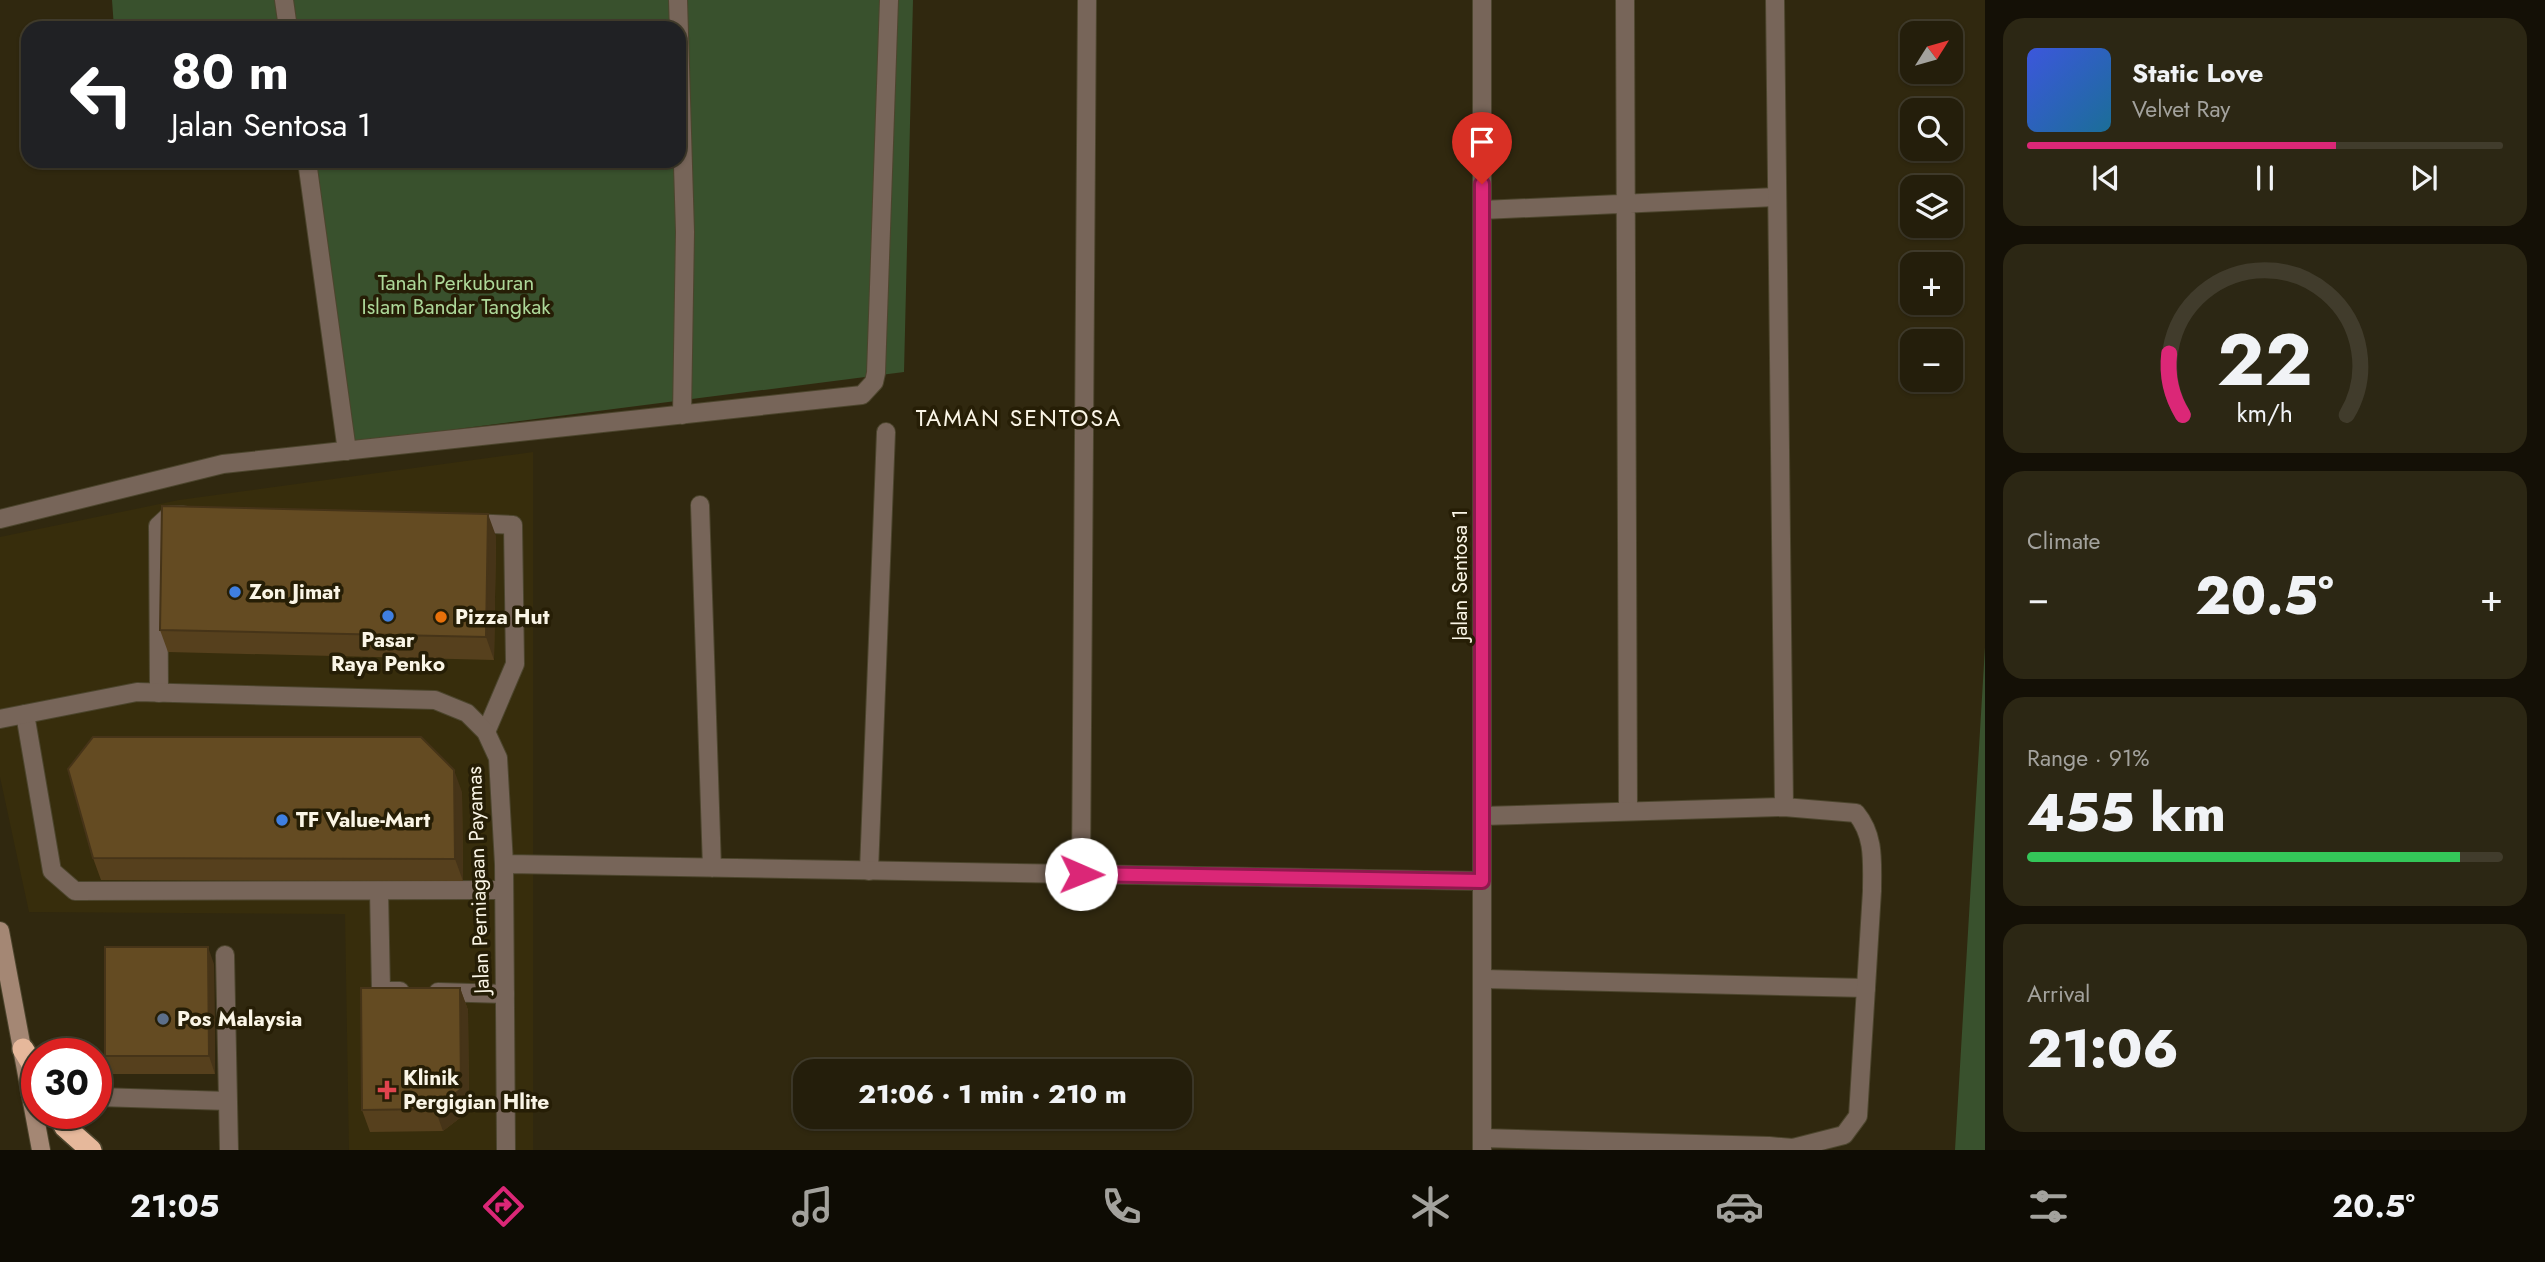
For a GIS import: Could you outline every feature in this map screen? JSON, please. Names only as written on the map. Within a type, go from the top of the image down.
[{"type":"highway","points":[[67,1129],[91,1150]]},
{"type":"street","points":[[284,0],[287,21]]},
{"type":"street","points":[[678,0],[679,21]]},
{"type":"street","points":[[0,519],[223,464],[862,395],[874,382],[890,0]]},
{"type":"street","points":[[1081,874],[1087,0]]},
{"type":"street","name":"Jalan Sentosa 1","points":[[1482,0],[1483,1144]]},
{"type":"street","points":[[1625,0],[1628,811]]},
{"type":"street","points":[[1775,0],[1784,807]]},
{"type":"street","points":[[308,168],[347,450]]},
{"type":"street","points":[[682,415],[685,232],[683,168]]},
{"type":"street","points":[[1482,210],[1776,197]]},
{"type":"street","points":[[869,871],[886,432]]},
{"type":"street","points":[[700,505],[712,868]]},
{"type":"street","points":[[159,693],[158,526],[170,515],[198,515]]},
{"type":"street","points":[[458,523],[513,525],[515,664],[486,732]]},
{"type":"street","name":"Jalan Perniagaan Payamas","points":[[0,719],[137,692],[435,700],[467,713],[486,732],[498,758],[504,864],[506,1150]]},
{"type":"street","points":[[24,714],[52,871],[75,891],[504,890]]},
{"type":"street","points":[[1482,816],[1784,807],[1856,813],[1866,824],[1870,837],[1872,878],[1858,1116],[1844,1135],[1793,1149],[1483,1144]]},
{"type":"street","points":[[504,864],[1482,881]]},
{"type":"street","points":[[379,891],[381,991],[505,994]]},
{"type":"street","points":[[0,931],[21,1039]]},
{"type":"street","points":[[225,955],[229,1150]]},
{"type":"street","points":[[1483,979],[1866,988]]},
{"type":"street","points":[[112,1097],[228,1101]]},
{"type":"street","points":[[37,1129],[41,1150]]},
{"type":"shaded area","points":[[533,452],[533,1150],[349,1150],[345,914],[29,912],[0,777],[0,537],[179,500]]},
{"type":"green space","name":"Tanah Perkuburan Islam Bandar Tangkak","points":[[112,0],[913,0],[904,372],[340,444],[303,168],[686,168],[686,21],[114,21]]},
{"type":"green space","points":[[1985,647],[1985,1150],[1955,1150]]},
{"type":"building","points":[[162,506],[488,514],[486,637],[160,630]]},
{"type":"building","points":[[93,737],[421,737],[454,770],[455,859],[93,858],[68,769]]},
{"type":"building","name":"Pos Malaysia","points":[[105,947],[208,947],[209,1056],[112,1056],[112,1038],[105,1038]]},
{"type":"building","points":[[361,988],[460,988],[461,1089],[435,1109],[362,1110]]},
{"type":"place","name":"Zon Jimat","points":[[235,592]]},
{"type":"place","name":"Pasar Raya Penko","points":[[388,616]]},
{"type":"place","name":"Pizza Hut","points":[[441,617]]},
{"type":"place","name":"TF Value-Mart","points":[[282,820]]},
{"type":"place","name":"Pos Malaysia","points":[[163,1019]]},
{"type":"place","name":"Klinik Pergigian Hlite","points":[[387,1090]]},
{"type":"district","name":"TAMAN SENTOSA","points":[[1019,418]]},
{"type":"route","points":[[1081,874],[1482,881],[1482,184]]}]
